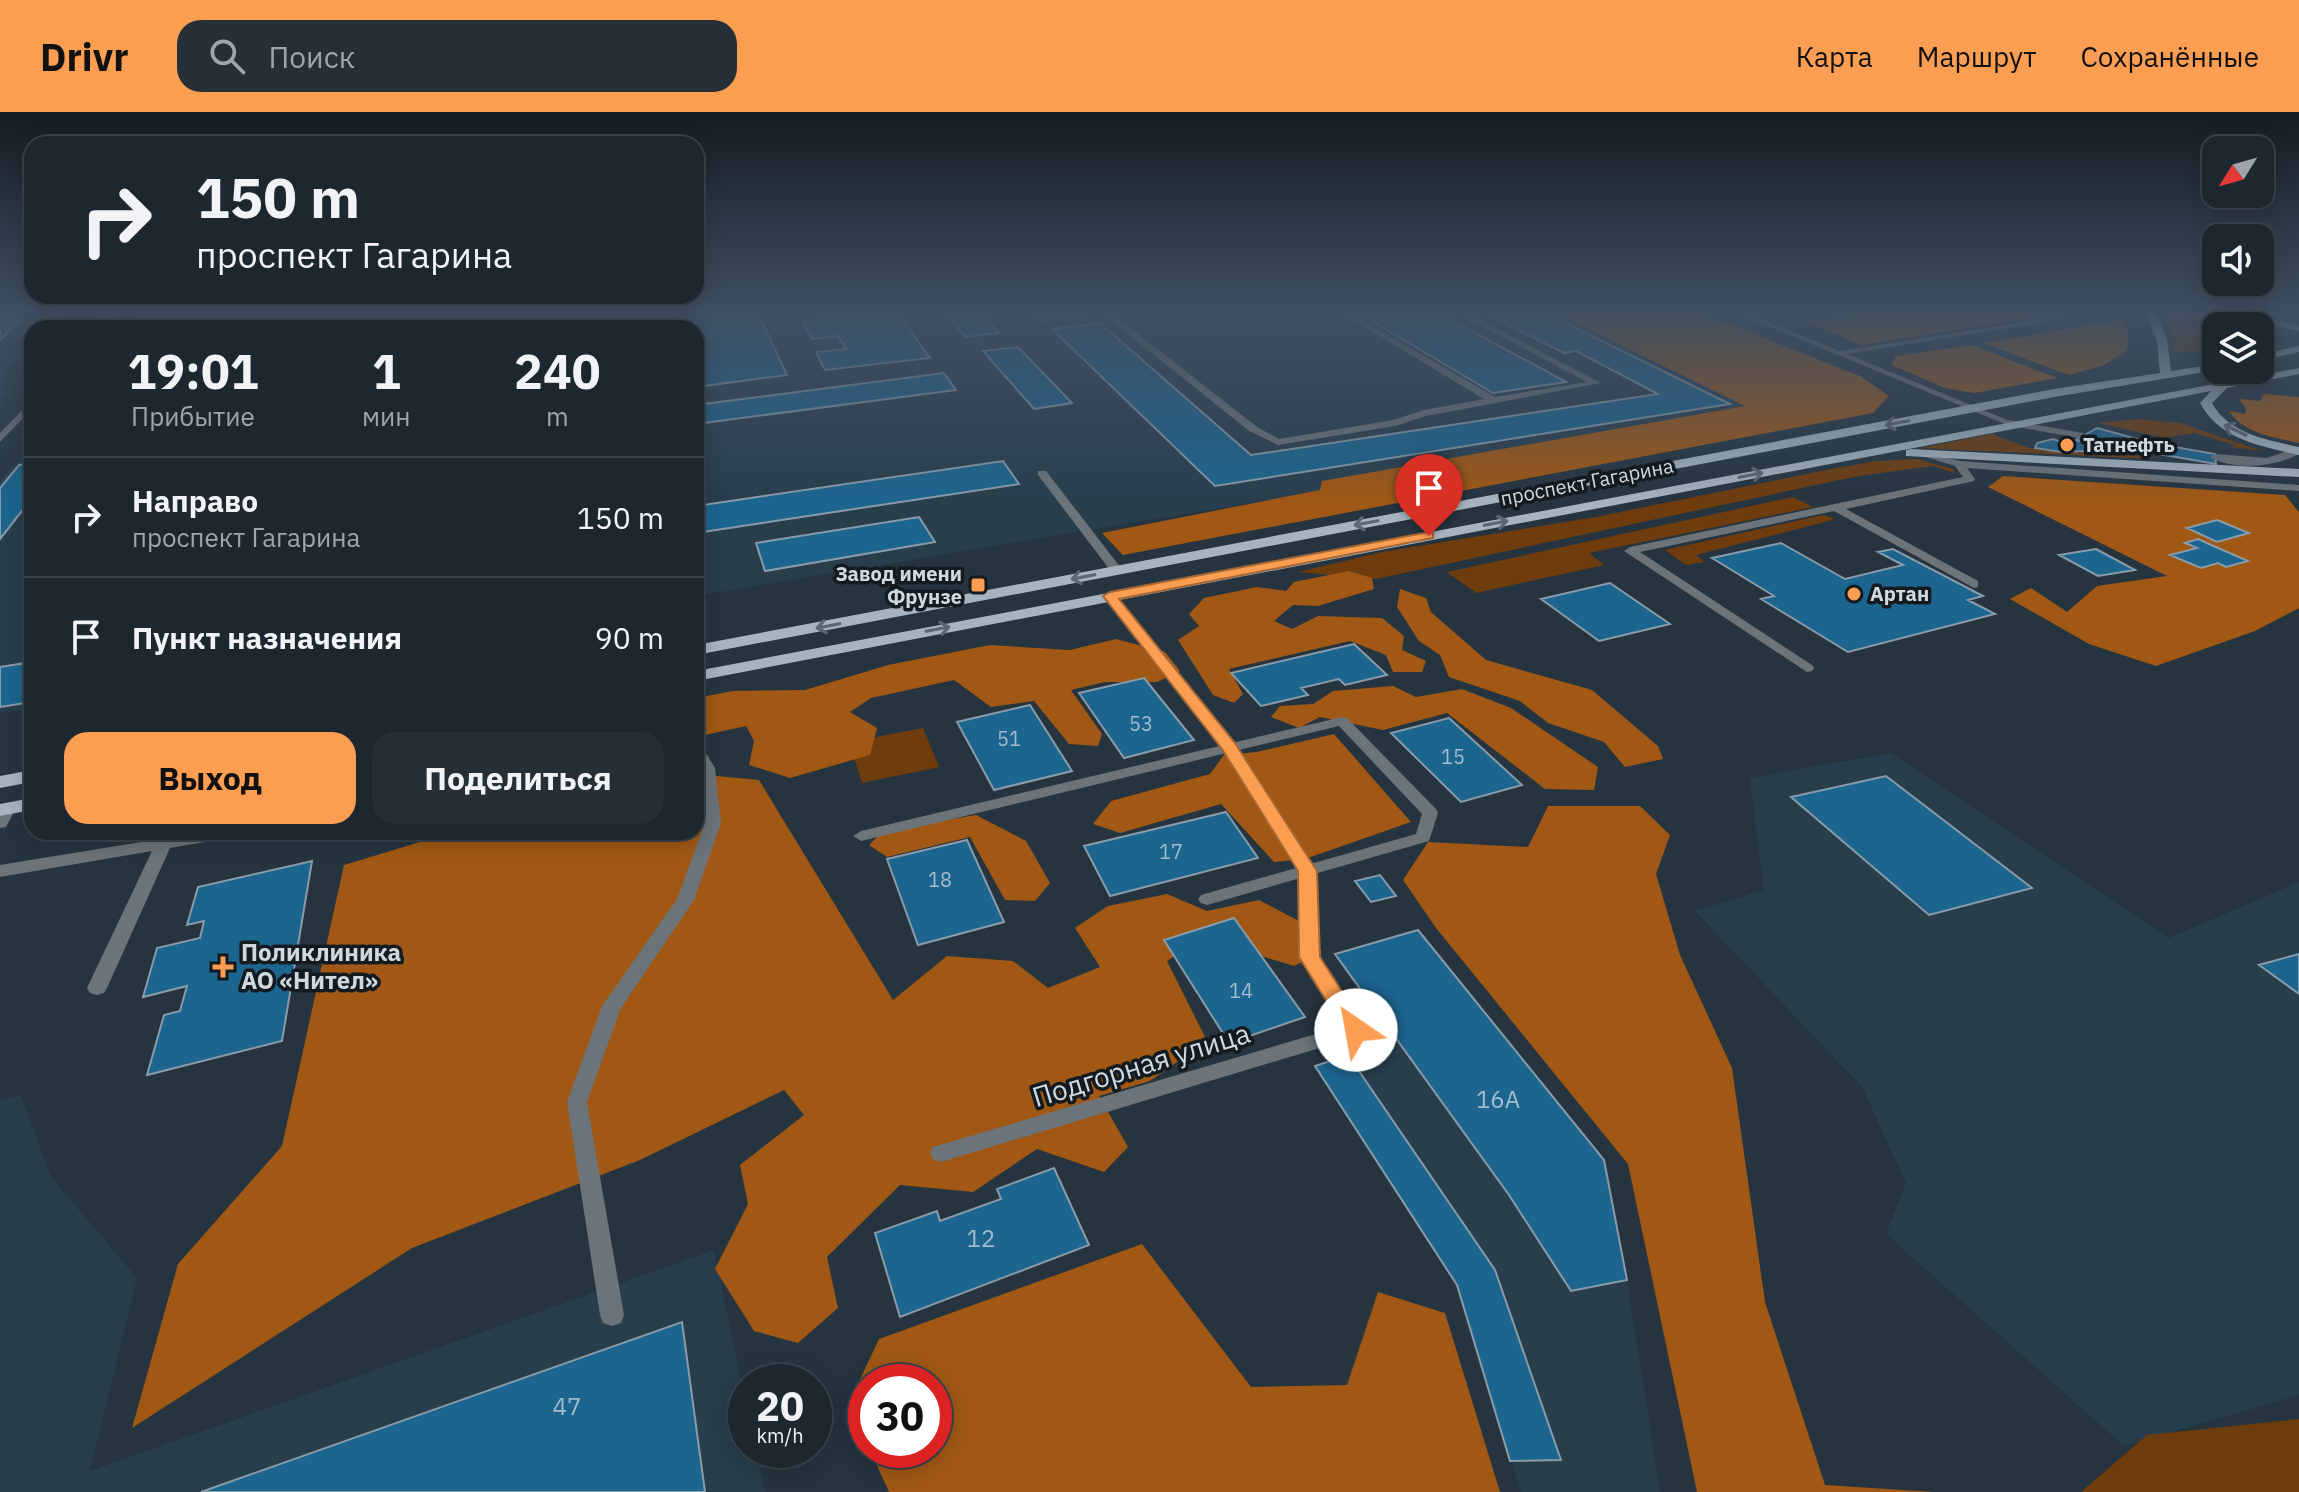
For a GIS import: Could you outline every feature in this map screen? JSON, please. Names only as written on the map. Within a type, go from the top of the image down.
[{"type":"main road","name":"проспект Гагарина","points":[[704,648],[2054,393],[2174,375]]},
{"type":"main road","name":"проспект Гагарина","points":[[704,674],[1855,456],[2010,423],[2277,375]]},
{"type":"main road","points":[[2224,385],[2206,403],[2209,413],[2235,431],[2298,451]]},
{"type":"main road","points":[[1855,456],[1920,452],[2247,466],[2299,473]]},
{"type":"main road","points":[[0,782],[24,778]]},
{"type":"main road","points":[[3,814],[24,807]]},
{"type":"street","points":[[1185,375],[1253,429],[1278,442],[1395,423],[1424,413],[1596,383],[1581,375]]},
{"type":"street","points":[[1451,375],[1493,400]]},
{"type":"street","points":[[1895,375],[2010,423],[2083,436]]},
{"type":"street","points":[[0,439],[24,412]]},
{"type":"street","points":[[2215,457],[2247,466],[2288,457],[2298,451]]},
{"type":"street","points":[[1920,452],[1959,464],[2299,488]]},
{"type":"street","points":[[1807,668],[1630,551],[1970,479],[1959,464]]},
{"type":"street","points":[[1042,473],[1117,571]]},
{"type":"street","points":[[1836,508],[1974,584]]},
{"type":"street","points":[[1110,596],[1229,747],[1308,871]]},
{"type":"street","points":[[861,836],[1342,721],[1430,813],[1423,837],[1207,899]]},
{"type":"street","points":[[612,1315],[577,1102],[612,1006],[685,900],[713,823],[704,763]]},
{"type":"street","points":[[0,871],[190,840]]},
{"type":"street","points":[[97,988],[163,845]]},
{"type":"street","name":"Подгорная улица","points":[[941,1153],[1356,1030],[1310,957],[1308,871]]},
{"type":"shaded area","points":[[0,375],[5,375],[1,389],[13,390],[0,404]]},
{"type":"shaded area","points":[[704,375],[1819,375],[1875,399],[704,595]]},
{"type":"shaded area","points":[[1683,375],[1858,375],[1889,396],[1873,413],[1123,555],[1102,533],[1320,490],[1322,481],[1745,406]]},
{"type":"shaded area","points":[[1916,375],[2050,375],[2057,378],[1974,393],[1945,388]]},
{"type":"shaded area","points":[[2264,394],[2299,397],[2299,443],[2251,430],[2229,411],[2245,414],[2246,409],[2239,399],[2260,401]]},
{"type":"shaded area","points":[[2137,419],[2180,423],[2262,451],[2230,447],[2235,445],[2194,433],[2165,438],[2097,423]]},
{"type":"shaded area","points":[[1992,434],[2029,448],[2061,453],[2113,451],[2155,459],[1921,448]]},
{"type":"shaded area","points":[[24,452],[24,709],[0,713],[0,481]]},
{"type":"shaded area","points":[[1916,459],[1953,469],[1954,473],[1933,466],[1858,476],[1376,579],[1298,572],[1382,552],[1596,517],[1826,470],[1877,461]]},
{"type":"shaded area","points":[[2003,476],[2285,495],[2299,512],[2299,608],[2255,631],[2156,666],[2089,644],[2010,599],[2031,588],[2067,612],[2097,586],[2167,576],[1988,487]]},
{"type":"shaded area","points":[[1793,497],[1813,507],[1589,553],[1604,565],[1476,593],[1447,572]]},
{"type":"shaded area","points":[[1823,515],[1833,518],[1696,555],[1704,562],[1686,565],[1665,550]]},
{"type":"shaded area","points":[[1349,571],[1372,578],[1374,589],[1318,606],[1293,605],[1274,621],[1292,629],[1318,616],[1382,618],[1404,636],[1402,650],[1426,661],[1422,672],[1393,672],[1386,655],[1350,641],[1229,669],[1243,694],[1234,703],[1213,695],[1178,640],[1199,626],[1189,614],[1204,598],[1257,587],[1286,591],[1294,582]]},
{"type":"shaded area","points":[[1400,589],[1426,598],[1431,612],[1486,660],[1592,690],[1658,746],[1663,759],[1625,767],[1604,742],[1548,723],[1520,701],[1449,677],[1440,655],[1419,641],[1397,607]]},
{"type":"shaded area","points":[[1116,639],[1165,652],[1180,671],[1157,682],[1105,682],[1071,690],[1102,734],[1098,746],[1069,744],[1034,701],[991,707],[954,680],[871,698],[850,712],[877,728],[870,755],[790,778],[749,765],[754,741],[746,726],[704,735],[704,696],[733,691],[805,690],[888,665],[990,645],[1070,650]]},
{"type":"shaded area","points":[[1393,686],[1416,697],[1462,689],[1511,708],[1598,767],[1594,790],[1545,789],[1447,713],[1383,730],[1320,717],[1299,728],[1271,717],[1280,706],[1313,704],[1333,691]]},
{"type":"shaded area","points":[[923,728],[939,767],[862,783],[849,742]]},
{"type":"shaded area","points":[[1334,734],[1411,822],[1305,859],[1274,862],[1221,804],[1120,833],[1093,824],[1111,801],[1210,774],[1224,755],[1257,752]]},
{"type":"shaded area","points":[[1891,753],[2169,938],[2299,882],[2299,1395],[2124,1446],[1886,1234],[1906,1183],[1862,1087],[1695,911],[1764,890],[1750,778]]},
{"type":"shaded area","points":[[704,775],[759,780],[893,1000],[947,956],[1013,961],[1048,988],[1100,967],[1075,928],[1108,906],[1167,894],[1207,911],[1259,900],[1297,920],[1322,952],[1294,966],[1202,938],[1167,961],[1207,1041],[1150,1081],[1099,1096],[1128,1147],[1104,1172],[1037,1149],[973,1192],[900,1185],[827,1257],[838,1308],[798,1343],[754,1331],[715,1269],[748,1204],[740,1165],[804,1115],[784,1090],[640,1160],[412,1248],[132,1428],[178,1264],[282,1146],[344,865],[427,840],[704,840]]},
{"type":"shaded area","points":[[1548,806],[1640,806],[1670,835],[1656,874],[1680,955],[1732,1068],[1765,1302],[1825,1485],[1934,1492],[1697,1492],[1628,1164],[1436,928],[1403,880],[1428,842],[1528,847]]},
{"type":"shaded area","points":[[976,815],[1026,841],[1050,883],[1035,901],[1005,900],[970,837],[887,857],[869,845],[883,831]]},
{"type":"shaded area","points":[[1418,930],[1604,1160],[1627,1280],[1660,1492],[1521,1492],[1457,1285],[1315,1066],[1397,1040],[1335,954]]},
{"type":"shaded area","points":[[21,1095],[51,1177],[137,1278],[90,1471],[714,1250],[738,1364],[728,1364],[728,1468],[760,1468],[765,1492],[0,1492],[0,1100]]},
{"type":"shaded area","points":[[1142,1244],[1251,1387],[1347,1385],[1378,1292],[1445,1313],[1500,1492],[889,1492],[878,1468],[952,1468],[952,1364],[867,1364],[879,1339]]},
{"type":"shaded area","points":[[2299,1419],[2299,1492],[2081,1492],[2147,1435]]},
{"type":"building","points":[[704,375],[784,375],[704,386]]},
{"type":"building","points":[[925,375],[946,375],[956,390],[704,423],[704,404]]},
{"type":"building","points":[[1004,375],[1045,375],[1072,403],[1034,409]]},
{"type":"building","points":[[1100,375],[1160,375],[1251,455],[1658,394],[1623,375],[1672,375],[1730,404],[1215,486]]},
{"type":"building","points":[[1463,375],[1554,375],[1566,382],[1493,393]]},
{"type":"building","points":[[2097,428],[2152,443],[2215,454],[2216,464],[2112,446],[2111,450],[2076,440]]},
{"type":"building","points":[[2053,439],[2067,444],[2076,440],[2111,450],[2061,452],[2035,448],[2037,443]]},
{"type":"building","points":[[1003,461],[1019,484],[704,532],[704,505]]},
{"type":"building","points":[[24,464],[24,508],[0,539],[0,488],[19,465]]},
{"type":"building","points":[[919,517],[935,542],[765,571],[756,543]]},
{"type":"building","points":[[2217,520],[2249,533],[2217,542],[2187,528]]},
{"type":"building","points":[[2198,539],[2248,561],[2226,567],[2218,563],[2201,568],[2170,555],[2197,548],[2185,543]]},
{"type":"building","points":[[1781,543],[1845,579],[1903,565],[1878,552],[1893,549],[1983,596],[1968,600],[1995,614],[1848,652],[1761,599],[1774,596],[1712,558]]},
{"type":"building","points":[[2096,549],[2135,570],[2098,576],[2059,555]]},
{"type":"building","points":[[1610,583],[1670,624],[1599,641],[1541,599]]},
{"type":"building","points":[[1354,644],[1387,675],[1345,685],[1339,679],[1301,688],[1308,695],[1261,706],[1231,673]]},
{"type":"building","points":[[24,663],[24,703],[0,707],[0,667]]},
{"type":"building","points":[[1144,678],[1194,740],[1124,758],[1079,693]]},
{"type":"building","points":[[1030,705],[1072,771],[994,790],[957,722]]},
{"type":"building","points":[[1449,718],[1522,785],[1461,802],[1391,733]]},
{"type":"building","points":[[1886,776],[2032,888],[1929,915],[1791,797]]},
{"type":"building","points":[[1226,812],[1258,858],[1110,896],[1084,846]]},
{"type":"building","points":[[967,840],[1004,922],[918,945],[887,859]]},
{"type":"building","name":"Поликлиника АО «Нител»","points":[[312,861],[282,1041],[147,1075],[164,1015],[180,1011],[187,986],[143,997],[157,948],[200,938],[204,921],[187,925],[198,887]]},
{"type":"building","points":[[1380,875],[1396,896],[1371,902],[1355,881]]},
{"type":"building","points":[[1234,918],[1305,1017],[1229,1043],[1164,940]]},
{"type":"building","points":[[1418,930],[1604,1160],[1627,1280],[1571,1291],[1509,1195],[1335,954]]},
{"type":"building","points":[[2299,954],[2299,994],[2259,965]]},
{"type":"building","points":[[1348,1055],[1495,1270],[1561,1460],[1510,1461],[1457,1285],[1315,1066]]},
{"type":"building","points":[[1054,1168],[1089,1245],[900,1317],[875,1233],[937,1211],[940,1221],[1001,1199],[997,1189]]},
{"type":"building","points":[[682,1322],[705,1492],[201,1492]]},
{"type":"place","name":"Татнефть","points":[[2067,445]]},
{"type":"place","name":"Завод имени Фрунзе","points":[[978,585]]},
{"type":"place","name":"Артан","points":[[1854,594]]},
{"type":"place","name":"Поликлиника АО «Нител»","points":[[223,967]]},
{"type":"route","points":[[1356,1030],[1310,957],[1308,871],[1229,747],[1110,596],[1429,536]]}]
